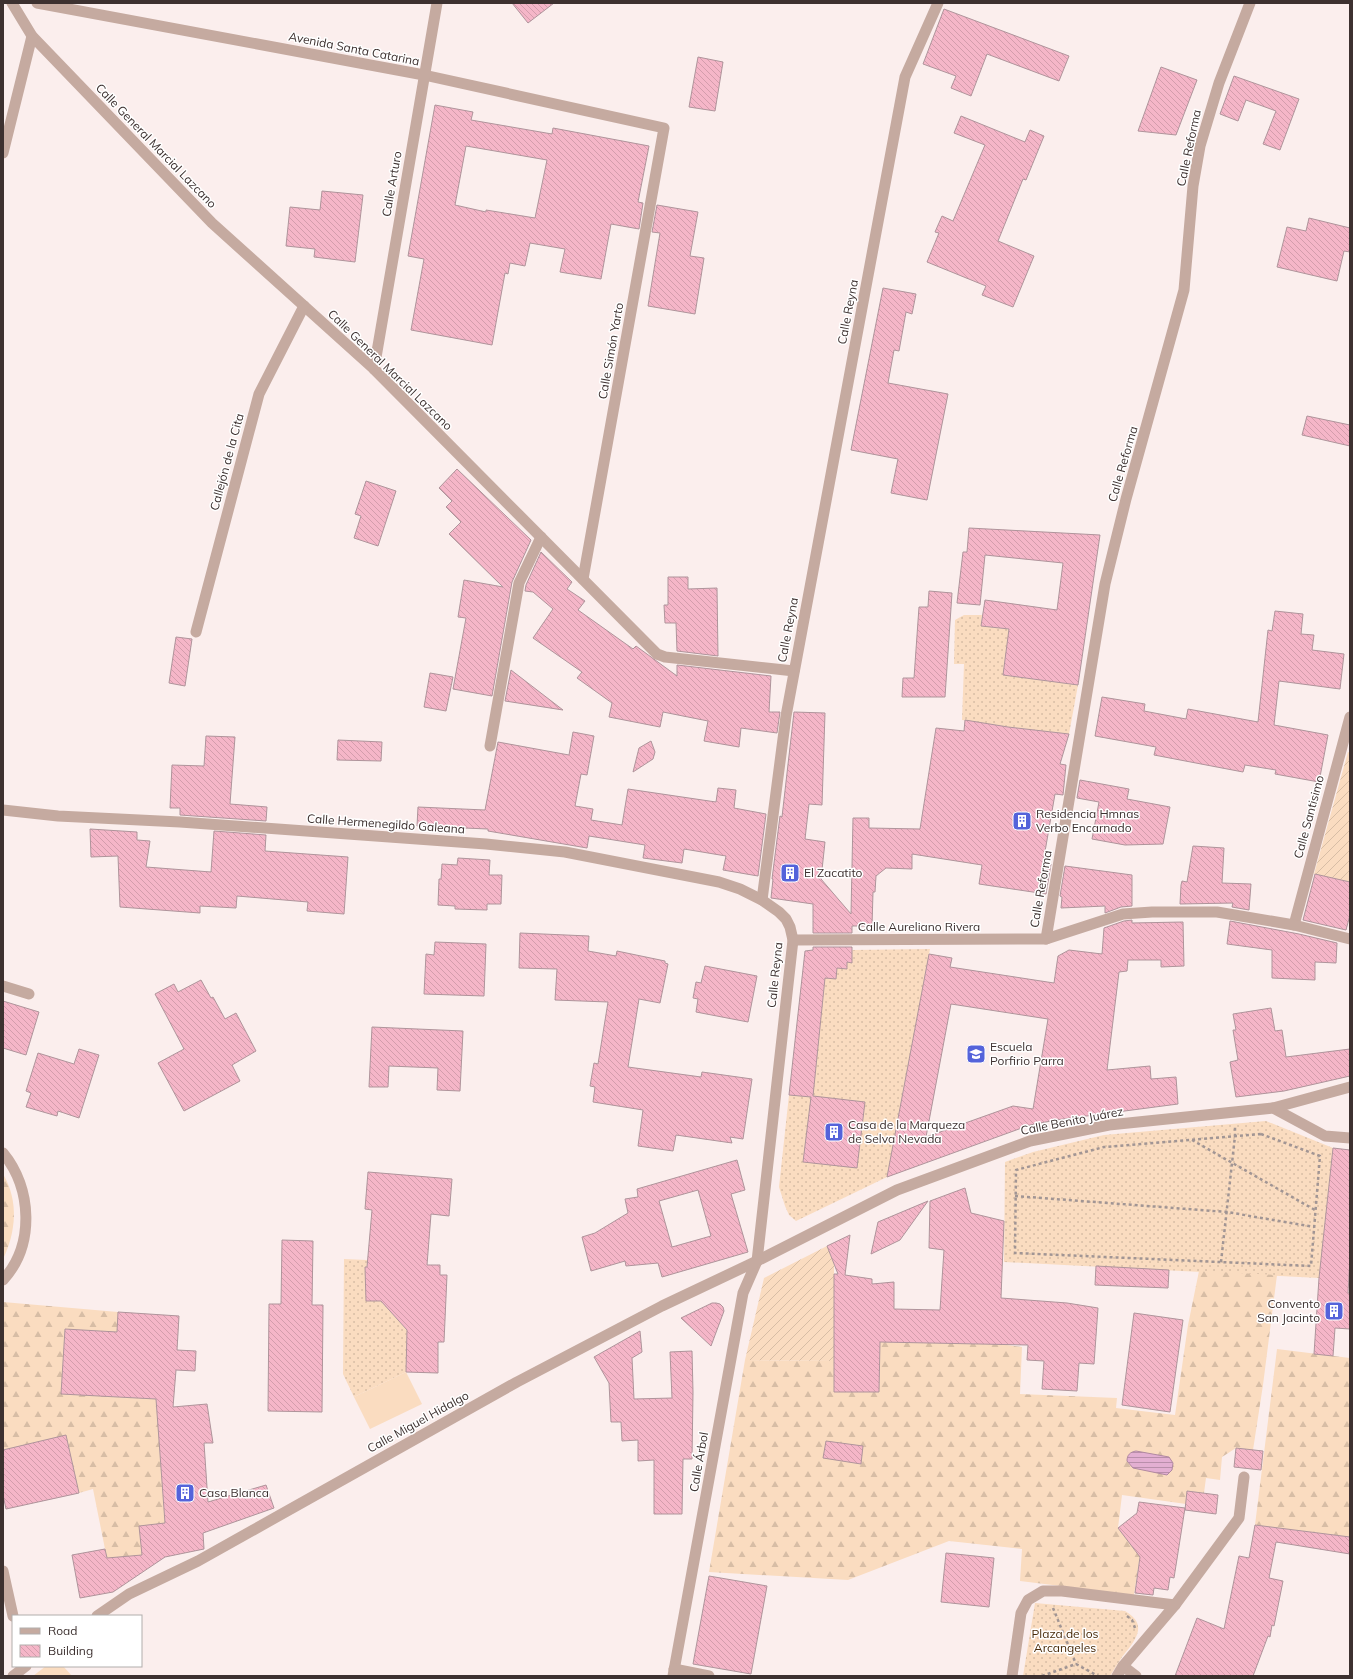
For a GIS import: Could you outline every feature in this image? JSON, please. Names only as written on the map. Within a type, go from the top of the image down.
[{"type":"street","name":"Calle General Marcial Lazcano","points":[[12,3],[32,36],[212,223],[374,369],[650,647],[661,656],[794,671]]},
{"type":"street","name":"Avenida Santa Catarina","points":[[37,3],[424,75],[664,128]]},
{"type":"street","name":"Calle Arturo","points":[[374,369],[437,3]]},
{"type":"street","name":"Calle Reyna","points":[[757,1261],[793,940],[786,919],[762,900],[786,716],[905,77],[938,3]]},
{"type":"street","name":"Calle Reforma","points":[[1046,939],[1105,584],[1126,500],[1184,290],[1193,186],[1200,146],[1219,83],[1250,3]]},
{"type":"street","points":[[3,153],[32,36]]},
{"type":"street","name":"Calle Simón Yarto","points":[[583,579],[664,128]]},
{"type":"street","name":"Callejón de la Cita","points":[[196,632],[259,394],[304,306]]},
{"type":"street","points":[[490,746],[519,583],[541,537]]},
{"type":"street","name":"Calle Santisimo","points":[[1294,925],[1350,717]]},
{"type":"street","name":"Calle Hermenegildo Galeana","points":[[3,810],[58,816],[180,822],[478,843],[565,852],[719,882],[740,889],[762,900]]},
{"type":"street","name":"Calle Aureliano Rivera","points":[[793,940],[1046,939],[1109,918],[1137,912],[1217,912],[1294,925],[1350,939]]},
{"type":"street","points":[[3,986],[29,994]]},
{"type":"street","name":"Calle Benito Juárez","points":[[757,1261],[896,1190],[1030,1141],[1109,1125],[1273,1108],[1350,1087]]},
{"type":"street","points":[[1273,1108],[1325,1136],[1350,1138]]},
{"type":"street","points":[[3,1153],[17,1174],[23,1189],[26,1206],[26,1221],[25,1236],[20,1251],[14,1265],[3,1280]]},
{"type":"street","name":"Calle Miguel Hidalgo","points":[[98,1615],[129,1594],[198,1561],[517,1382],[662,1306],[757,1261]]},
{"type":"street","name":"Calle Árbol","points":[[709,1676],[674,1673],[743,1293],[757,1261]]},
{"type":"street","points":[[1117,1676],[1123,1666],[1175,1605],[1239,1518],[1244,1477]]},
{"type":"street","points":[[3,1571],[13,1615]]},
{"type":"street","points":[[1012,1676],[1021,1613],[1028,1600],[1043,1590],[1175,1605]]},
{"type":"street","points":[[1123,1666],[1136,1676]]},
{"type":"street","points":[[13,1676],[24,1667]]},
{"type":"path","points":[[1221,1262],[1235,1136],[1235,1124]]},
{"type":"path","points":[[1261,1134],[1320,1156],[1310,1266],[1015,1252],[1016,1170],[1104,1147],[1192,1140],[1261,1134]]},
{"type":"path","points":[[1192,1140],[1315,1210]]},
{"type":"path","points":[[1015,1196],[1227,1212],[1314,1227]]},
{"type":"path","points":[[1045,1607],[1061,1608]]},
{"type":"path","points":[[1053,1608],[1076,1664],[1098,1676]]},
{"type":"path","points":[[1124,1614],[1132,1620],[1135,1625],[1135,1634]]},
{"type":"path","points":[[1042,1676],[1076,1664]]},
{"type":"green space","points":[[964,615],[982,615],[981,626],[1022,631],[1007,645],[1003,675],[1078,685],[1069,734],[962,720],[964,664],[954,664],[955,620]]},
{"type":"green space","points":[[1348,752],[1350,753],[1350,883],[1314,874]]},
{"type":"green space","points":[[930,949],[887,1177],[796,1221],[789,1215],[779,1187],[789,1095],[799,1096],[814,1084],[825,978],[836,979],[837,968],[847,969],[847,962],[852,962],[852,950]]},
{"type":"green space","points":[[1266,1121],[1333,1148],[1319,1278],[1004,1262],[1005,1162],[1033,1152],[1104,1135]]},
{"type":"green space","points":[[3,1174],[12,1195],[14,1216],[11,1238],[3,1259]]},
{"type":"green space","points":[[827,1246],[834,1264],[834,1361],[745,1360],[764,1278]]},
{"type":"green space","points":[[344,1259],[367,1260],[366,1301],[381,1301],[407,1330],[406,1372],[354,1397],[343,1374]]},
{"type":"green space","points":[[1199,1271],[1277,1275],[1253,1450],[1236,1448],[1222,1457],[1220,1480],[1206,1478],[1204,1493],[1187,1491],[1186,1504],[1122,1495],[1118,1528],[1130,1543],[1141,1549],[1134,1595],[1020,1581],[1022,1549],[949,1541],[848,1580],[709,1572],[745,1360],[834,1361],[834,1392],[879,1392],[880,1342],[999,1344],[1022,1347],[1020,1394],[1117,1398],[1116,1408],[1175,1415],[1188,1325]]},
{"type":"green space","points":[[3,1302],[118,1312],[117,1332],[65,1329],[61,1393],[156,1399],[165,1523],[142,1555],[109,1569],[93,1489],[79,1493],[66,1436],[3,1450]]},
{"type":"green space","points":[[1277,1349],[1350,1358],[1350,1537],[1255,1525]]},
{"type":"green space","points":[[406,1372],[422,1404],[370,1429],[354,1397]]},
{"type":"green space","name":"Plaza de los Arcangeles","points":[[1035,1603],[1125,1611],[1133,1616],[1137,1622],[1138,1628],[1135,1640],[1110,1676],[1023,1676]]},
{"type":"green space","points":[[45,1667],[64,1667],[72,1676],[33,1676]]},
{"type":"shaded area","points":[[1136,1451],[1169,1457],[1173,1463],[1172,1470],[1167,1475],[1133,1468],[1127,1459],[1129,1454]]},
{"type":"building","points":[[512,3],[554,3],[528,23]]},
{"type":"building","points":[[944,9],[1069,56],[1059,81],[987,54],[971,96],[951,88],[956,76],[923,64]]},
{"type":"building","points":[[698,57],[723,62],[715,111],[689,107]]},
{"type":"building","points":[[1161,67],[1197,80],[1176,135],[1138,131]]},
{"type":"building","points":[[1234,76],[1299,99],[1280,150],[1263,144],[1276,111],[1246,100],[1238,121],[1220,114]]},
{"type":"building","points":[[435,105],[473,112],[471,120],[552,134],[553,128],[649,146],[638,202],[643,203],[639,229],[611,224],[601,279],[560,272],[565,249],[530,243],[525,266],[510,263],[508,274],[505,273],[492,345],[411,330],[424,259],[408,256]],"holes":[[[466,146],[547,160],[535,218],[486,210],[486,212],[455,205]]]},
{"type":"building","points":[[961,116],[1025,142],[1030,130],[1044,136],[1026,180],[1023,179],[998,241],[1034,256],[1013,307],[982,295],[986,286],[927,262],[939,233],[935,232],[942,216],[953,221],[985,145],[954,133]]},
{"type":"building","points":[[322,191],[363,195],[355,262],[314,257],[315,249],[286,246],[290,207],[320,210]]},
{"type":"building","points":[[657,205],[698,212],[690,256],[704,258],[695,314],[648,306],[660,233],[652,232]]},
{"type":"building","points":[[1309,218],[1350,228],[1350,252],[1344,251],[1337,281],[1277,267],[1287,227],[1306,231]]},
{"type":"building","points":[[883,288],[916,294],[912,314],[906,312],[899,351],[894,350],[888,383],[948,394],[927,500],[891,493],[898,459],[851,450]]},
{"type":"building","points":[[1307,416],[1350,425],[1350,446],[1302,435]]},
{"type":"building","points":[[457,469],[531,540],[512,582],[492,696],[453,689],[466,618],[458,617],[464,580],[503,587],[449,534],[461,522],[446,507],[452,501],[439,488]]},
{"type":"building","points":[[366,481],[396,491],[378,546],[354,538],[361,516],[355,514]]},
{"type":"building","points":[[969,528],[1100,535],[1078,685],[1003,675],[1009,629],[981,626],[985,600],[1057,610],[1063,563],[985,555],[980,605],[957,603],[963,552],[967,552]]},
{"type":"building","points":[[541,552],[572,582],[567,589],[585,601],[578,610],[633,649],[636,646],[677,676],[677,665],[771,676],[769,712],[780,712],[777,733],[741,728],[739,747],[704,741],[708,721],[663,712],[660,727],[609,717],[612,703],[577,678],[582,672],[533,638],[553,609],[533,592],[525,591],[526,585]]},
{"type":"building","points":[[668,577],[688,577],[688,589],[717,588],[718,656],[677,651],[676,623],[665,623],[664,605],[668,605]]},
{"type":"building","points":[[929,591],[952,593],[945,697],[902,697],[903,678],[914,678],[919,607],[928,607]]},
{"type":"building","points":[[1275,611],[1303,614],[1301,634],[1314,635],[1312,650],[1344,654],[1340,689],[1279,681],[1274,725],[1328,735],[1319,782],[1275,774],[1276,770],[1245,765],[1243,772],[1154,755],[1156,747],[1095,736],[1102,697],[1145,704],[1144,711],[1186,719],[1188,709],[1258,722],[1268,630],[1272,631]]},
{"type":"building","points":[[176,637],[192,639],[185,686],[169,683]]},
{"type":"building","points":[[511,670],[563,710],[505,701]]},
{"type":"building","points":[[430,673],[453,677],[446,711],[424,707]]},
{"type":"building","points":[[794,712],[825,713],[822,805],[809,804],[805,839],[825,842],[821,879],[851,914],[853,818],[869,818],[869,828],[920,829],[936,728],[964,731],[965,720],[1008,727],[1069,734],[1060,764],[1066,765],[1063,795],[1055,794],[1043,863],[1051,864],[1046,894],[979,884],[982,865],[912,854],[912,869],[886,868],[876,876],[875,892],[873,892],[872,926],[852,926],[852,933],[813,933],[813,904],[771,898],[772,879],[780,816],[782,817]]},
{"type":"building","points":[[573,732],[594,736],[587,775],[581,774],[575,806],[593,809],[591,820],[622,825],[628,789],[716,802],[718,788],[736,790],[734,808],[766,814],[758,876],[723,870],[726,856],[684,849],[682,863],[643,858],[645,845],[589,836],[587,848],[488,831],[488,829],[417,826],[418,807],[485,810],[498,742],[569,755]]},
{"type":"building","points":[[206,736],[235,737],[230,804],[267,807],[266,821],[180,815],[180,808],[170,808],[172,765],[204,766]]},
{"type":"building","points":[[338,740],[382,742],[381,761],[337,760]]},
{"type":"building","points":[[651,741],[655,752],[653,759],[633,772],[639,748]]},
{"type":"building","points":[[1080,780],[1129,789],[1127,799],[1170,807],[1163,844],[1125,845],[1092,839],[1099,802],[1077,798]]},
{"type":"building","points":[[90,829],[137,832],[137,840],[150,841],[146,867],[211,872],[214,831],[266,835],[265,851],[348,857],[344,914],[307,911],[308,902],[237,896],[236,908],[200,906],[200,913],[120,907],[118,856],[91,857]]},
{"type":"building","points":[[1193,846],[1224,848],[1222,883],[1251,884],[1249,910],[1232,907],[1233,903],[1180,904],[1181,885],[1182,881],[1187,882]]},
{"type":"building","points":[[458,858],[490,860],[489,875],[502,875],[501,904],[487,904],[487,910],[455,909],[455,906],[438,905],[439,879],[441,879],[442,864],[457,865]]},
{"type":"building","points":[[1065,866],[1132,875],[1132,906],[1121,907],[1105,913],[1105,906],[1061,908],[1062,897],[1060,896]]},
{"type":"building","points":[[1315,874],[1350,882],[1350,915],[1346,930],[1303,920]]},
{"type":"building","points":[[1132,920],[1132,923],[1183,922],[1184,966],[1161,967],[1161,960],[1128,960],[1127,971],[1119,972],[1107,1070],[1150,1066],[1151,1079],[1176,1077],[1178,1104],[1056,1120],[1030,1125],[887,1177],[929,954],[952,958],[950,967],[1054,983],[1058,956],[1069,950],[1102,954],[1104,928],[1124,921]],"holes":[[[951,1004],[1048,1019],[1033,1109],[1013,1106],[926,1137]]]},
{"type":"building","points":[[1230,921],[1337,943],[1336,963],[1315,962],[1315,980],[1272,978],[1272,950],[1227,944]]},
{"type":"building","points":[[520,933],[589,936],[588,951],[616,956],[617,951],[665,961],[665,963],[668,964],[660,1003],[639,999],[628,1067],[701,1077],[702,1072],[752,1079],[743,1139],[730,1137],[732,1143],[676,1135],[673,1151],[638,1146],[643,1110],[593,1102],[595,1087],[590,1086],[594,1063],[598,1064],[608,1002],[555,1000],[557,969],[519,968]]},
{"type":"building","points":[[435,942],[486,944],[484,996],[424,994],[426,954],[434,955]]},
{"type":"building","points":[[813,947],[852,947],[852,963],[847,962],[847,969],[837,968],[836,979],[825,978],[813,1096],[865,1102],[857,1168],[803,1162],[811,1097],[789,1095],[805,951],[813,950]]},
{"type":"building","points":[[705,966],[757,976],[748,1022],[696,1012],[698,999],[693,998],[696,982],[701,983]]},
{"type":"building","points":[[201,980],[211,998],[213,997],[225,1019],[236,1013],[256,1051],[232,1065],[240,1081],[184,1111],[158,1063],[184,1049],[155,994],[174,984],[178,992]]},
{"type":"building","points":[[3,1001],[39,1012],[26,1055],[3,1048]]},
{"type":"building","points":[[1271,1008],[1275,1031],[1282,1030],[1286,1057],[1350,1049],[1350,1076],[1284,1091],[1236,1097],[1230,1062],[1238,1060],[1233,1030],[1236,1030],[1233,1014]]},
{"type":"building","points":[[372,1027],[463,1031],[460,1091],[437,1090],[438,1068],[389,1066],[388,1087],[369,1087]]},
{"type":"building","points":[[79,1049],[99,1055],[79,1118],[58,1111],[57,1116],[26,1107],[31,1093],[26,1091],[38,1053],[74,1064]]},
{"type":"building","points":[[1333,1148],[1350,1150],[1350,1259],[1348,1293],[1350,1293],[1350,1329],[1335,1328],[1333,1356],[1314,1354],[1319,1278]]},
{"type":"building","points":[[737,1160],[745,1190],[731,1194],[748,1252],[662,1277],[658,1263],[626,1266],[625,1261],[591,1271],[582,1237],[595,1233],[628,1213],[625,1199],[638,1197],[637,1189]],"holes":[[[698,1190],[711,1236],[672,1247],[659,1201]]]},
{"type":"building","points":[[368,1172],[452,1179],[449,1216],[431,1214],[427,1265],[440,1265],[440,1275],[447,1275],[444,1342],[438,1342],[438,1373],[406,1372],[407,1330],[381,1301],[366,1301],[365,1267],[367,1267],[372,1210],[365,1209]]},
{"type":"building","points":[[965,1188],[971,1213],[1004,1221],[1001,1298],[1067,1303],[1098,1308],[1094,1364],[1079,1363],[1077,1391],[1042,1389],[1044,1361],[1027,1360],[1028,1345],[880,1342],[879,1392],[834,1392],[834,1274],[838,1274],[827,1246],[850,1235],[845,1275],[872,1279],[872,1284],[894,1282],[894,1309],[940,1310],[944,1250],[929,1248],[930,1201]]},
{"type":"building","points":[[928,1201],[900,1240],[871,1254],[878,1222]]},
{"type":"building","points":[[282,1240],[313,1241],[312,1305],[323,1305],[322,1412],[268,1411],[269,1304],[281,1304]]},
{"type":"building","points":[[1096,1266],[1169,1270],[1168,1288],[1095,1285]]},
{"type":"building","points":[[712,1303],[720,1304],[724,1311],[711,1346],[681,1318]]},
{"type":"building","points":[[118,1312],[179,1316],[177,1350],[196,1351],[195,1371],[176,1370],[173,1407],[207,1404],[213,1443],[204,1443],[208,1502],[266,1485],[274,1508],[203,1533],[204,1549],[165,1557],[113,1592],[80,1598],[72,1555],[105,1549],[107,1558],[142,1555],[139,1526],[165,1523],[156,1399],[61,1394],[65,1329],[117,1332]]},
{"type":"building","points":[[1134,1313],[1183,1320],[1170,1412],[1122,1405]]},
{"type":"building","points":[[640,1331],[642,1352],[632,1358],[634,1399],[672,1398],[670,1352],[692,1351],[692,1459],[683,1459],[682,1514],[654,1514],[654,1460],[638,1461],[638,1440],[622,1441],[621,1422],[611,1422],[609,1383],[594,1357]]},
{"type":"building","points":[[66,1435],[79,1493],[6,1509],[3,1495],[3,1450]]},
{"type":"building","points":[[826,1441],[863,1446],[861,1464],[823,1458]]},
{"type":"building","points":[[1236,1448],[1263,1451],[1261,1470],[1234,1467]]},
{"type":"building","points":[[1187,1491],[1218,1495],[1216,1514],[1185,1510]]},
{"type":"building","points":[[1139,1502],[1185,1508],[1174,1578],[1170,1577],[1168,1590],[1154,1588],[1153,1595],[1135,1593],[1140,1557],[1118,1528],[1137,1513]]},
{"type":"building","points":[[1255,1525],[1350,1537],[1350,1554],[1276,1542],[1269,1578],[1283,1581],[1274,1626],[1272,1625],[1270,1637],[1268,1636],[1253,1676],[1175,1676],[1197,1618],[1224,1629],[1239,1556],[1249,1558]]},
{"type":"building","points":[[946,1553],[994,1558],[989,1607],[941,1602]]},
{"type":"building","points":[[709,1576],[767,1586],[751,1674],[693,1664]]},
{"type":"place","name":"Residencia Hmnas Verbo Encarnado","points":[[1022,821]]},
{"type":"place","name":"El Zacatito","points":[[790,873]]},
{"type":"place","name":"Escuela Porfirio Parra","points":[[976,1054]]},
{"type":"place","name":"Casa de la Marqueza de Selva Nevada","points":[[834,1132]]},
{"type":"place","name":"Convento San Jacinto","points":[[1334,1311]]},
{"type":"place","name":"Casa Blanca","points":[[185,1493]]}]
